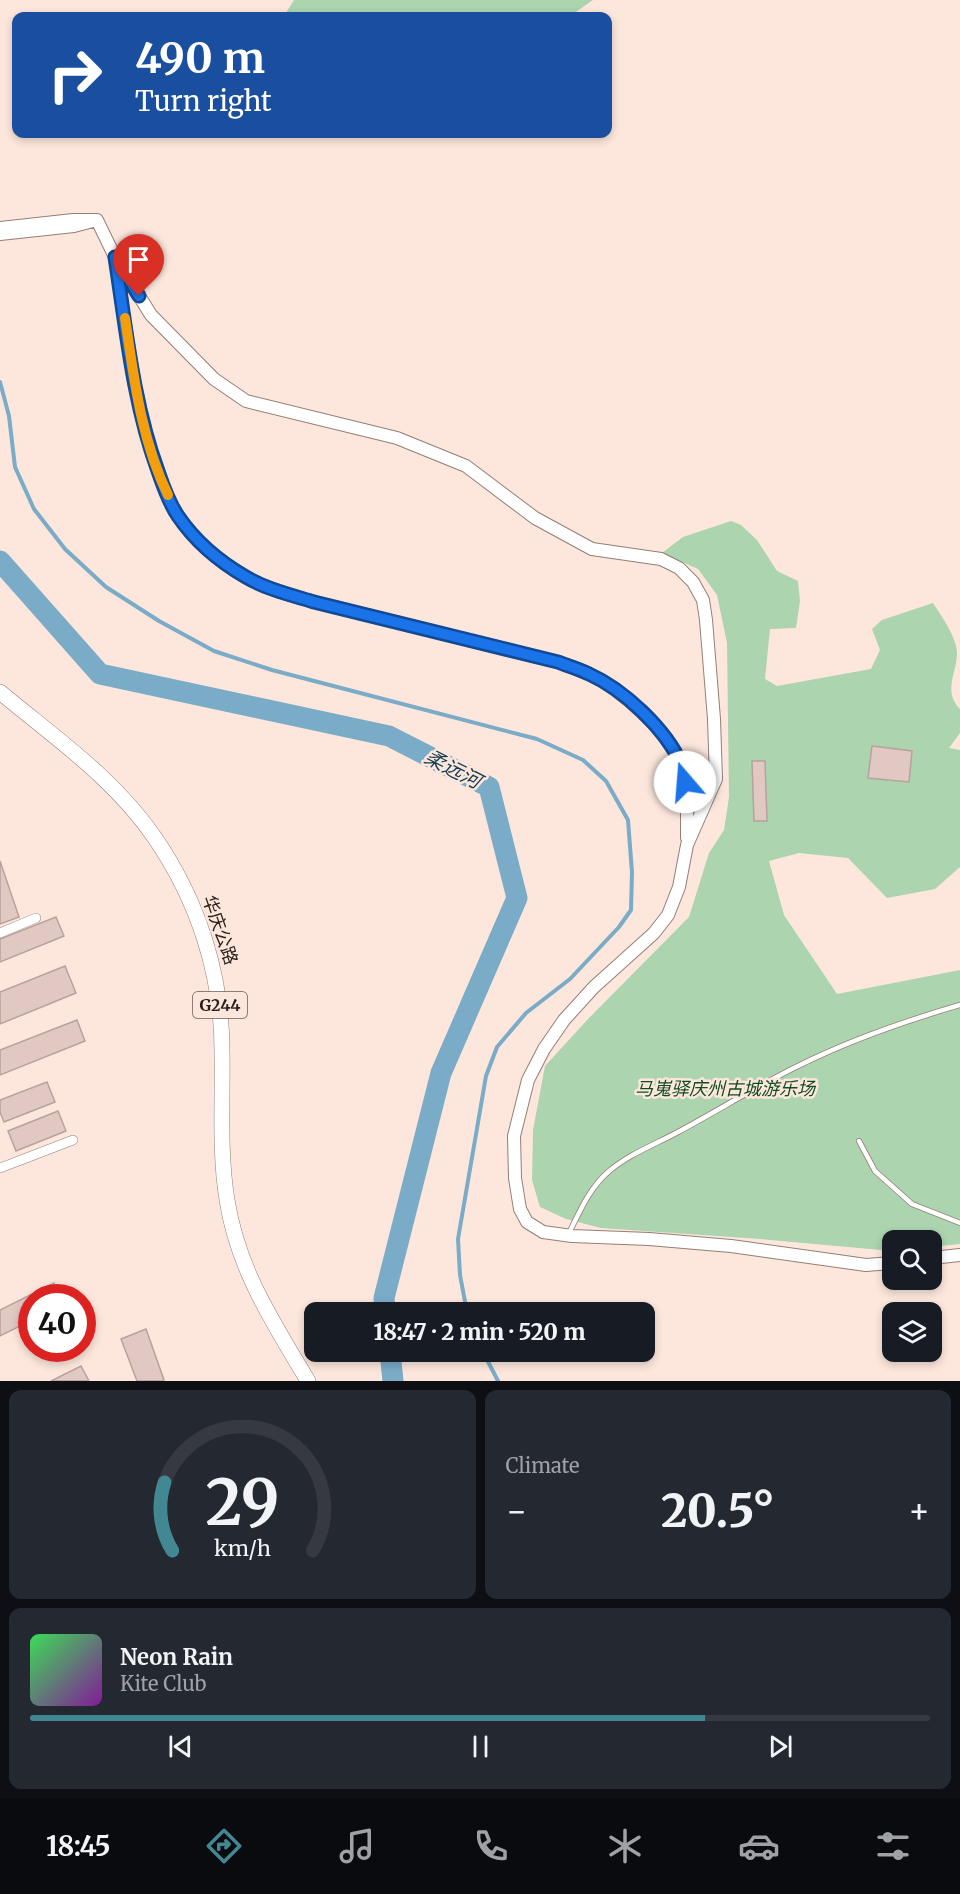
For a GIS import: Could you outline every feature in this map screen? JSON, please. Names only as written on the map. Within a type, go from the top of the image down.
[{"type":"highway","name":"华庆公路","points":[[0,692],[97,772],[122,797],[155,838],[185,890],[208,947],[218,987],[222,1049],[224,1176],[231,1223],[239,1251],[256,1292],[308,1381]]},
{"type":"highway","name":"华庆公路","points":[[0,700],[94,778],[118,801],[150,841],[180,893],[202,949],[212,990],[217,1051],[215,1095],[217,1159],[225,1225],[233,1254],[250,1295],[301,1381]]},
{"type":"street","points":[[0,234],[97,220],[115,257],[151,315],[214,379],[246,401],[407,442],[466,466],[536,518],[592,549],[661,559],[679,568],[693,582],[703,600],[714,719],[716,780],[687,845]]},
{"type":"street","points":[[0,228],[74,223]]},
{"type":"street","points":[[115,257],[137,396],[149,448],[177,515],[195,537],[246,578],[278,591],[314,602],[558,662],[590,674],[643,712],[667,739],[682,765],[687,799],[687,845],[680,887],[668,915],[654,933],[594,987],[564,1020],[544,1049],[525,1088],[514,1136],[515,1178],[520,1209],[527,1222],[543,1232],[568,1236],[649,1239],[731,1246],[866,1265],[882,1264]]},
{"type":"street","points":[[0,933],[36,918]]},
{"type":"street","points":[[0,1168],[73,1140]]},
{"type":"street","points":[[942,1257],[960,1256]]},
{"type":"lane","points":[[568,1236],[590,1190],[608,1172],[636,1152],[677,1133],[794,1068],[837,1048],[960,1005]]},
{"type":"lane","points":[[859,1141],[875,1171],[912,1204],[960,1223]]},
{"type":"green space","points":[[294,0],[593,0],[576,12],[286,12]]},
{"type":"green space","name":"马嵬驿庆州古城游乐场","points":[[731,521],[741,525],[757,540],[777,571],[798,581],[800,601],[796,628],[770,629],[765,679],[777,686],[871,669],[880,650],[872,629],[882,620],[933,603],[955,642],[957,655],[951,689],[955,703],[960,709],[960,733],[949,748],[960,750],[960,867],[935,889],[887,898],[848,858],[799,853],[769,861],[784,915],[837,994],[960,970],[960,1244],[942,1246],[942,1230],[882,1230],[882,1250],[601,1228],[566,1219],[540,1207],[532,1180],[533,1130],[545,1066],[689,917],[709,853],[724,830],[729,797],[727,643],[717,595],[698,569],[662,553],[683,537]]},
{"type":"building","points":[[872,746],[912,751],[909,782],[868,778]]},
{"type":"building","points":[[752,761],[765,761],[767,821],[754,821]]},
{"type":"building","points":[[0,861],[19,917],[0,924]]},
{"type":"building","points":[[56,917],[64,936],[0,962],[0,939]]},
{"type":"building","points":[[65,966],[76,993],[0,1024],[0,992]]},
{"type":"building","points":[[77,1020],[85,1041],[0,1075],[0,1050]]},
{"type":"building","points":[[47,1082],[55,1102],[4,1122],[0,1112],[0,1100]]},
{"type":"building","points":[[58,1111],[66,1131],[16,1151],[8,1131]]},
{"type":"building","points":[[18,1301],[18,1327],[0,1336],[0,1310]]},
{"type":"building","points":[[146,1329],[164,1380],[162,1381],[137,1381],[121,1339]]},
{"type":"building","points":[[81,1366],[89,1381],[51,1381]]},
{"type":"waterway","points":[[0,382],[9,416],[15,467],[34,509],[65,549],[106,587],[159,621],[214,651],[272,670],[537,739],[583,760],[606,781],[628,820],[632,872],[631,910],[619,927],[570,979],[526,1013],[497,1047],[486,1076],[458,1239],[460,1275],[465,1302]]},
{"type":"waterway","name":"柔远河","points":[[0,561],[100,674],[389,736],[489,787],[517,898],[441,1073],[384,1302]]},
{"type":"waterway","name":"柔远河","points":[[391,1362],[393,1381]]},
{"type":"waterway","points":[[488,1362],[498,1381]]},
{"type":"slow traffic","points":[[125,318],[137,396],[149,448],[168,495]]},
{"type":"route","points":[[139,296],[115,257],[137,396],[149,448],[177,515],[195,537],[246,578],[278,591],[314,602],[558,662],[590,674],[643,712],[667,739],[682,765],[685,782]]}]
